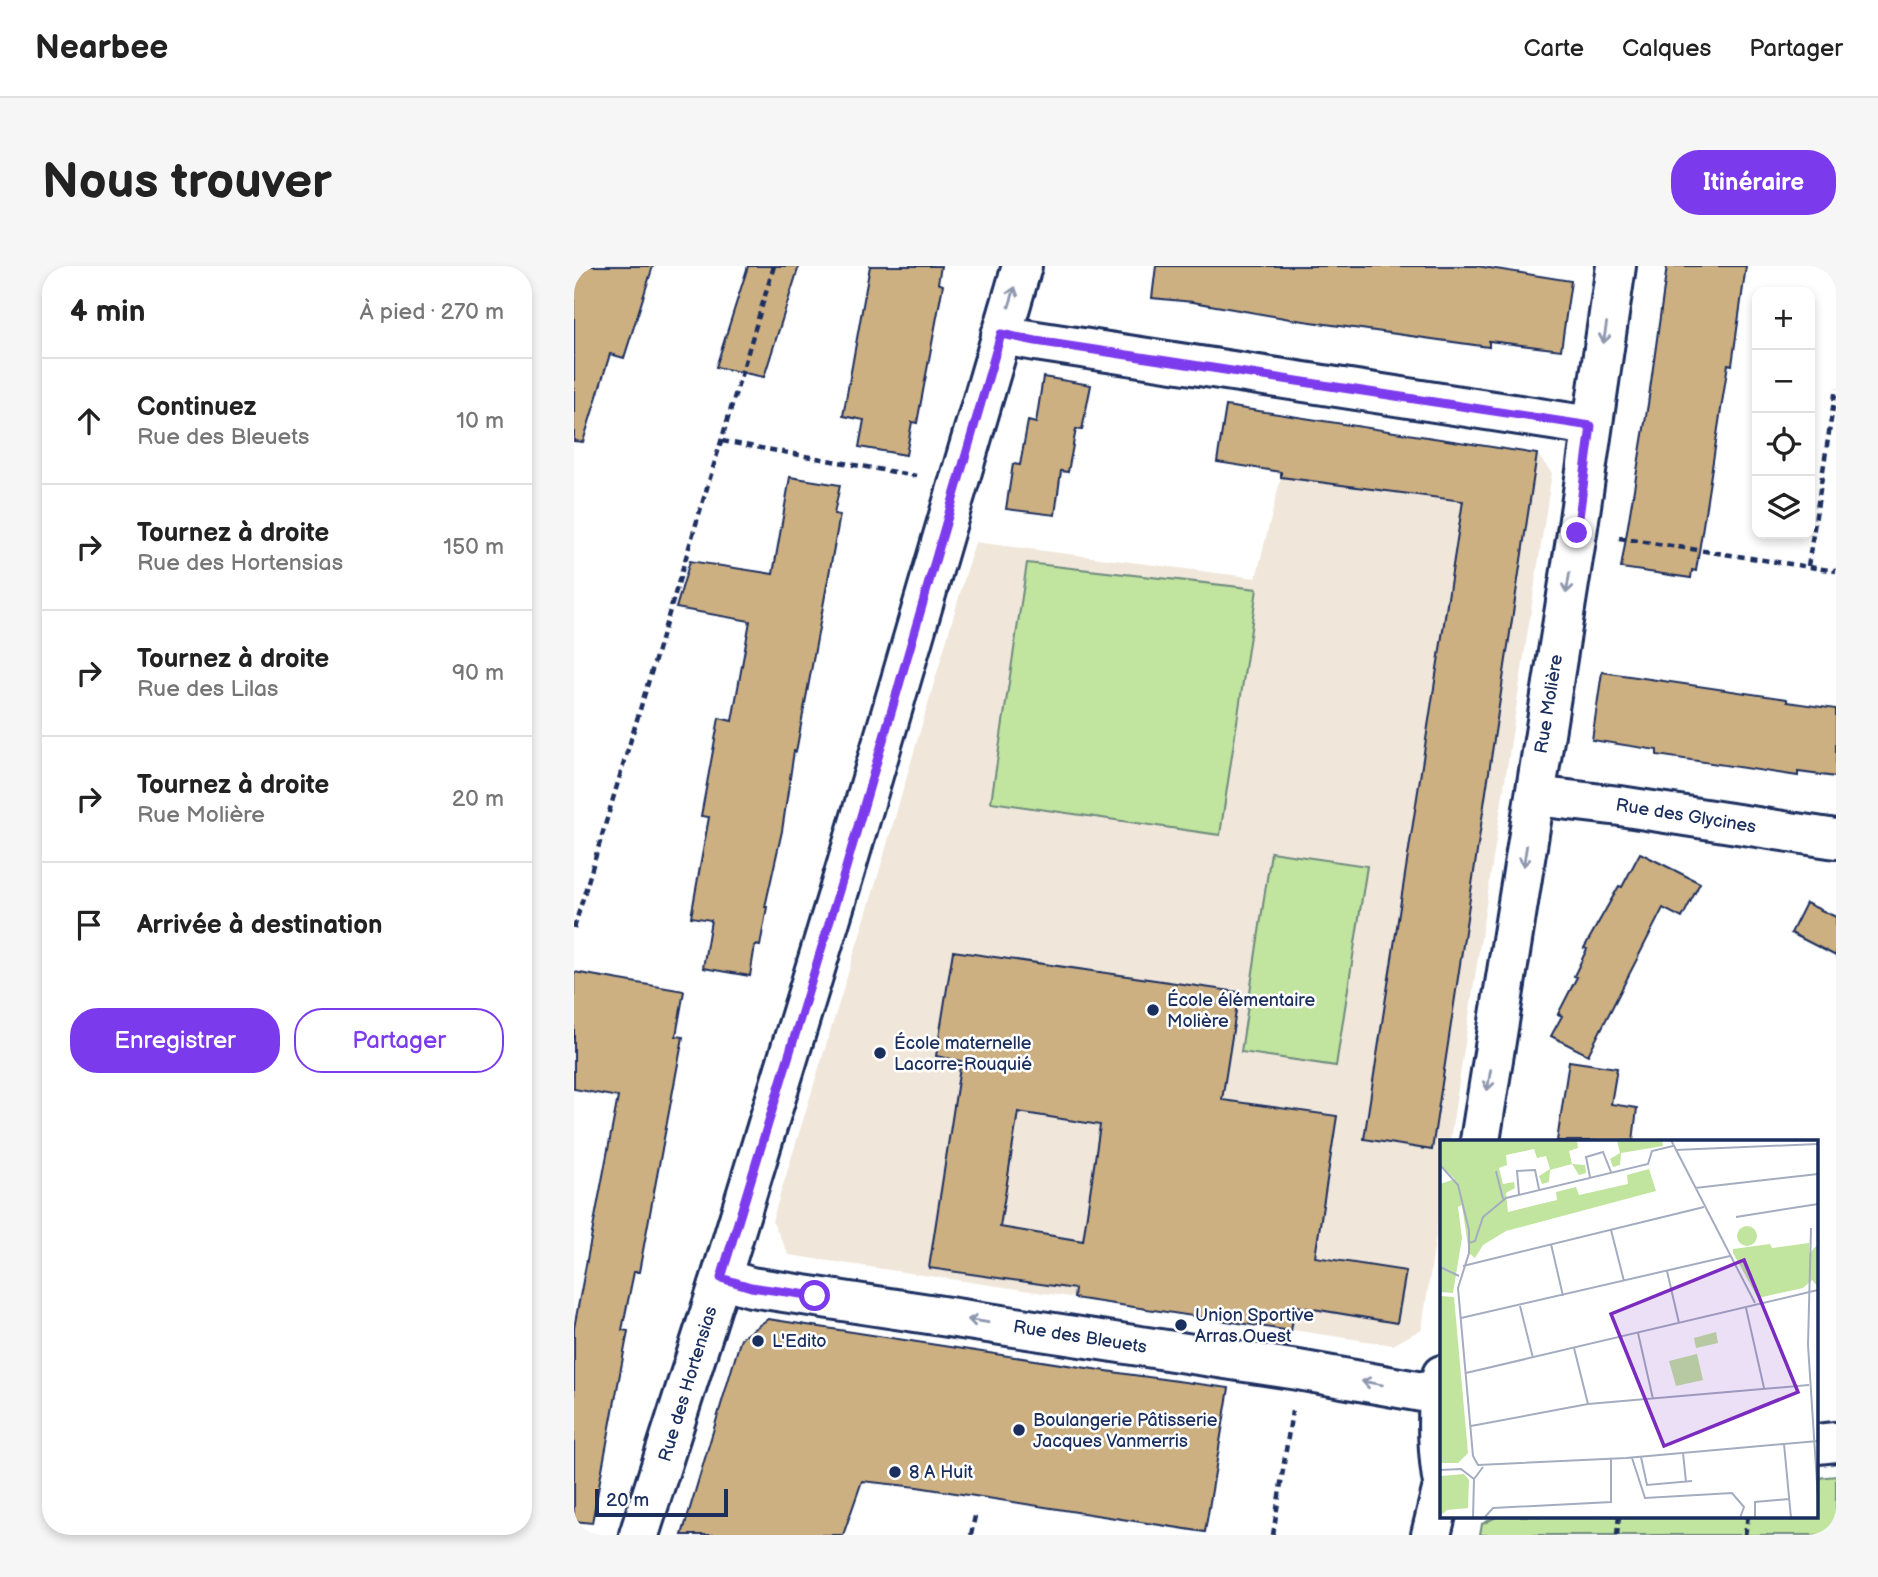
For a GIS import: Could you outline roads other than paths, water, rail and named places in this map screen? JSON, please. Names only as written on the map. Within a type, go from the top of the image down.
[{"type":"street","name":"Rue des Hortensias","points":[[639,1535],[721,1278],[845,871],[1022,266]]},
{"type":"street","name":"Rue Molière","points":[[1480,1140],[1577,533],[1616,266]]},
{"type":"street","points":[[1001,334],[1049,344],[1591,426]]},
{"type":"street","name":"Rue des Glycines","points":[[1535,796],[1620,806],[1836,839]]},
{"type":"street","name":"Rue des Bleuets","points":[[721,1278],[751,1287],[1298,1370],[1440,1385]]},
{"type":"street","points":[[1440,1400],[1437,1443],[1440,1464]]},
{"type":"street","points":[[1818,1444],[1836,1442]]},
{"type":"street","points":[[1432,1535],[1440,1499]]},
{"type":"place","name":"École élémentaire Molière","points":[[1153,1010]]},
{"type":"place","name":"École maternelle Lacorre-Rouquié","points":[[880,1053]]},
{"type":"place","name":"Union Sportive Arras Ouest","points":[[1181,1325]]},
{"type":"place","name":"L'Edito","points":[[758,1341]]},
{"type":"place","name":"Boulangerie Pâtisserie Jacques Vanmerris","points":[[1019,1430]]},
{"type":"place","name":"8 A Huit","points":[[895,1472]]}]
